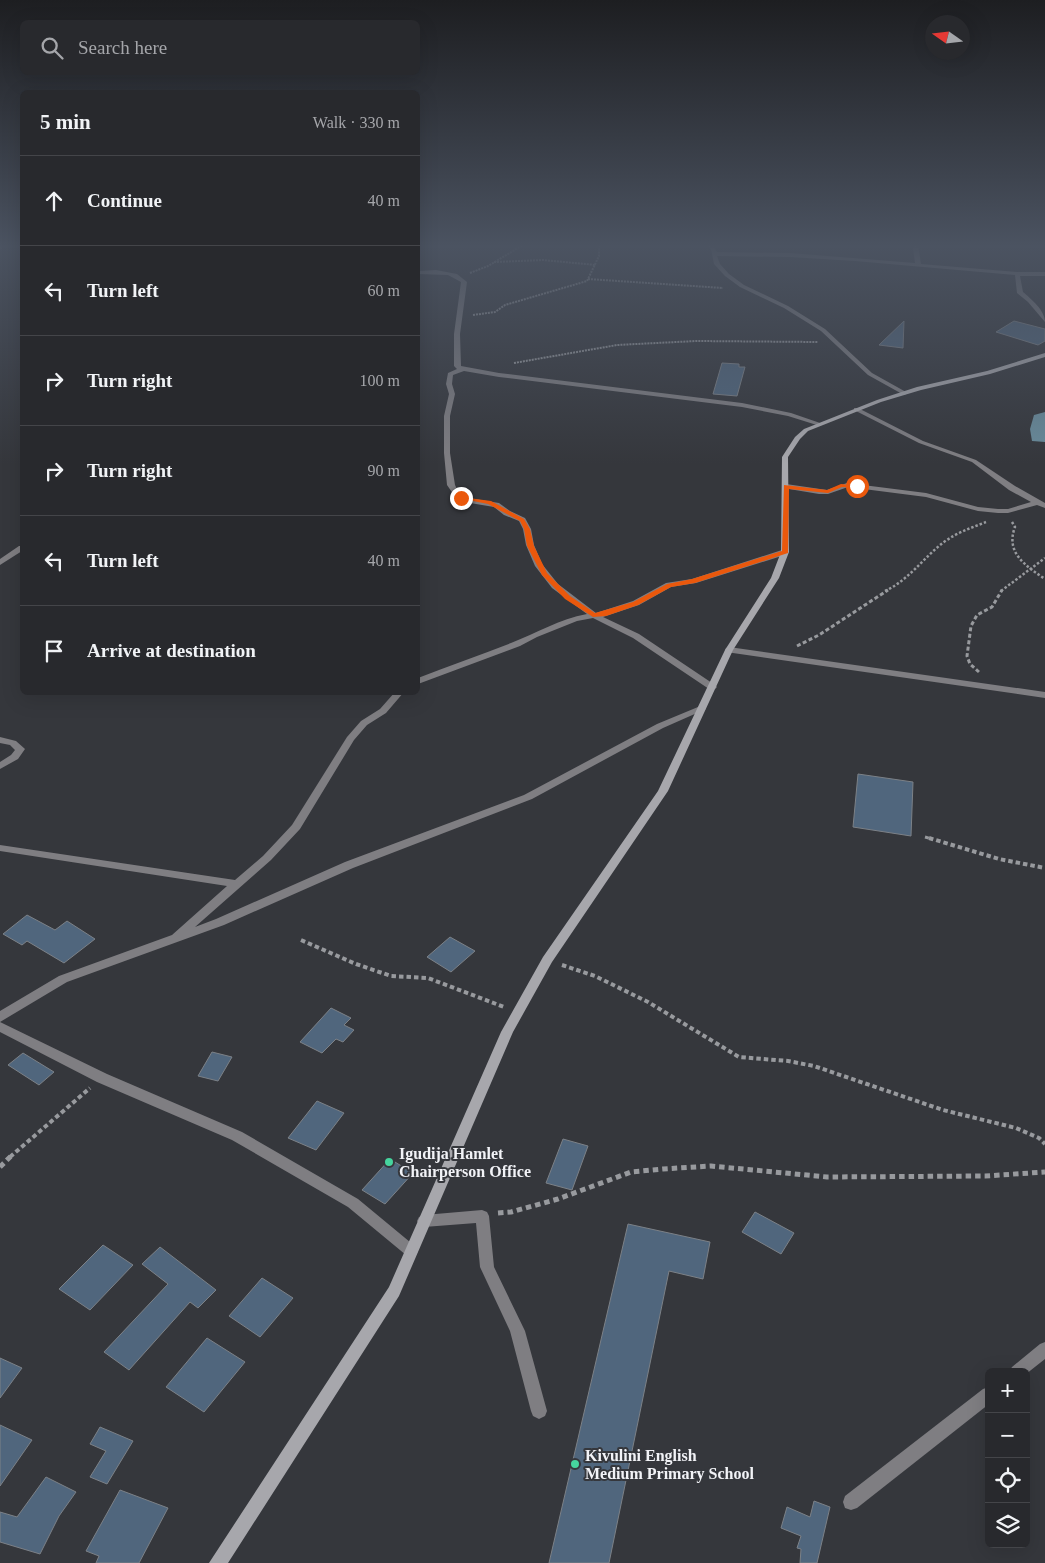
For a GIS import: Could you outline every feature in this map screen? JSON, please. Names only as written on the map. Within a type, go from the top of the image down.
[{"type":"street","points":[[457,318],[458,366],[463,369]]},
{"type":"street","points":[[803,318],[836,341],[870,374],[904,394]]},
{"type":"street","points":[[218,1563],[394,1290],[507,1032],[547,960],[663,791],[729,650],[775,578],[786,552],[785,457],[797,438],[806,430],[856,409],[919,388],[988,373],[1045,355]]},
{"type":"street","points":[[712,687],[636,636],[593,615],[568,598],[545,574],[530,546],[527,529],[522,520],[496,505],[461,498],[456,494],[451,485],[447,453],[447,416],[452,394],[448,378],[454,370],[463,369],[742,405],[789,414],[820,424]]},
{"type":"street","points":[[856,409],[920,442],[974,460],[1012,488],[1042,504]]},
{"type":"street","points":[[786,486],[828,492],[847,485],[926,495],[997,511],[1042,504]]},
{"type":"street","points":[[0,563],[20,549]]},
{"type":"street","points":[[420,680],[508,648],[575,619],[604,614],[636,603],[669,585],[693,581],[786,552]]},
{"type":"street","points":[[729,650],[1045,695]]},
{"type":"street","points":[[172,940],[267,858],[296,827],[350,739],[364,723],[383,711],[397,695]]},
{"type":"street","points":[[0,1017],[64,979],[220,922],[349,865],[528,797],[660,726],[701,708]]},
{"type":"street","points":[[0,740],[13,743],[20,749],[15,757],[0,766]]},
{"type":"street","points":[[0,848],[236,884]]},
{"type":"street","points":[[0,1027],[102,1078],[237,1136],[353,1203],[411,1251]]},
{"type":"street","points":[[424,1221],[482,1216],[487,1268],[517,1332],[539,1411]]},
{"type":"street","points":[[1022,1368],[1045,1349]]},
{"type":"street","points":[[851,1502],[985,1397]]},
{"type":"path","points":[[514,363],[617,345],[696,341],[836,341]]},
{"type":"path","points":[[776,656],[819,635],[880,594],[896,586],[938,545],[962,530],[986,522],[997,511],[1014,524],[1015,527],[1011,536],[1014,552],[1018,558],[1045,579]]},
{"type":"path","points":[[992,686],[968,662],[967,656],[971,627],[975,617],[990,608],[998,594],[1045,558]]},
{"type":"path","points":[[925,837],[994,859],[1019,865],[1045,868]]},
{"type":"path","points":[[301,940],[356,964],[391,976],[428,978],[519,1013]]},
{"type":"path","points":[[547,960],[595,976],[648,1002],[739,1057],[788,1061],[814,1066],[944,1110],[1016,1128],[1038,1138],[1045,1144]]},
{"type":"path","points":[[0,1167],[11,1155],[102,1078]]},
{"type":"path","points":[[492,1213],[511,1212],[549,1202],[631,1172],[663,1169],[711,1166],[827,1177],[985,1176],[1045,1172]]},
{"type":"water","points":[[1045,412],[1045,442],[1032,441],[1030,429],[1034,415]]},
{"type":"building","points":[[904,321],[903,348],[879,345]]},
{"type":"building","points":[[1014,321],[1045,329],[1045,341],[1038,345],[996,332]]},
{"type":"building","points":[[722,363],[739,364],[739,367],[745,367],[737,396],[713,394]]},
{"type":"building","points":[[858,774],[913,782],[911,836],[853,827]]},
{"type":"building","points":[[27,915],[55,930],[67,921],[95,939],[64,963],[27,941],[22,945],[3,934]]},
{"type":"building","points":[[450,937],[475,951],[451,972],[427,957]]},
{"type":"building","points":[[331,1008],[351,1018],[344,1025],[354,1030],[343,1042],[336,1039],[322,1053],[300,1042]]},
{"type":"building","points":[[212,1052],[232,1057],[218,1081],[198,1076]]},
{"type":"building","points":[[23,1053],[54,1072],[39,1085],[8,1065]]},
{"type":"building","points":[[317,1101],[344,1113],[316,1150],[288,1138]]},
{"type":"building","points":[[563,1139],[588,1146],[572,1190],[546,1183]]},
{"type":"building","points":[[390,1159],[413,1173],[385,1204],[362,1190]]},
{"type":"building","points":[[755,1212],[794,1233],[781,1254],[742,1232]]},
{"type":"building","points":[[628,1224],[710,1242],[703,1279],[669,1271],[609,1563],[549,1563]]},
{"type":"building","points":[[103,1245],[133,1265],[90,1310],[59,1289]]},
{"type":"building","points":[[160,1247],[216,1290],[198,1308],[190,1302],[129,1370],[104,1352],[168,1284],[142,1264]]},
{"type":"building","points":[[262,1278],[293,1298],[260,1337],[229,1316]]},
{"type":"building","points":[[207,1338],[245,1362],[204,1412],[166,1387]]},
{"type":"building","points":[[0,1358],[22,1368],[0,1398]]},
{"type":"building","points":[[0,1425],[32,1440],[0,1486]]},
{"type":"building","points":[[100,1427],[133,1441],[107,1484],[90,1477],[106,1451],[90,1444]]},
{"type":"building","points":[[46,1477],[76,1492],[59,1516],[40,1554],[0,1542],[0,1512],[17,1517]]},
{"type":"building","points":[[120,1490],[168,1508],[139,1563],[96,1563],[99,1556],[86,1551]]},
{"type":"building","points":[[814,1501],[830,1507],[817,1563],[800,1563],[801,1549],[797,1548],[801,1536],[781,1528],[787,1507],[810,1517]]},
{"type":"place","name":"Igudija Hamlet Chairperson Office","points":[[389,1162]]},
{"type":"place","name":"Kivulini English Medium Primary School","points":[[575,1464]]},
{"type":"route","points":[[461,498],[489,502],[522,520],[527,529],[530,546],[545,574],[568,598],[593,615],[604,614],[636,603],[669,585],[693,581],[786,552],[786,486],[802,490],[828,492],[841,486],[857,486]]}]
